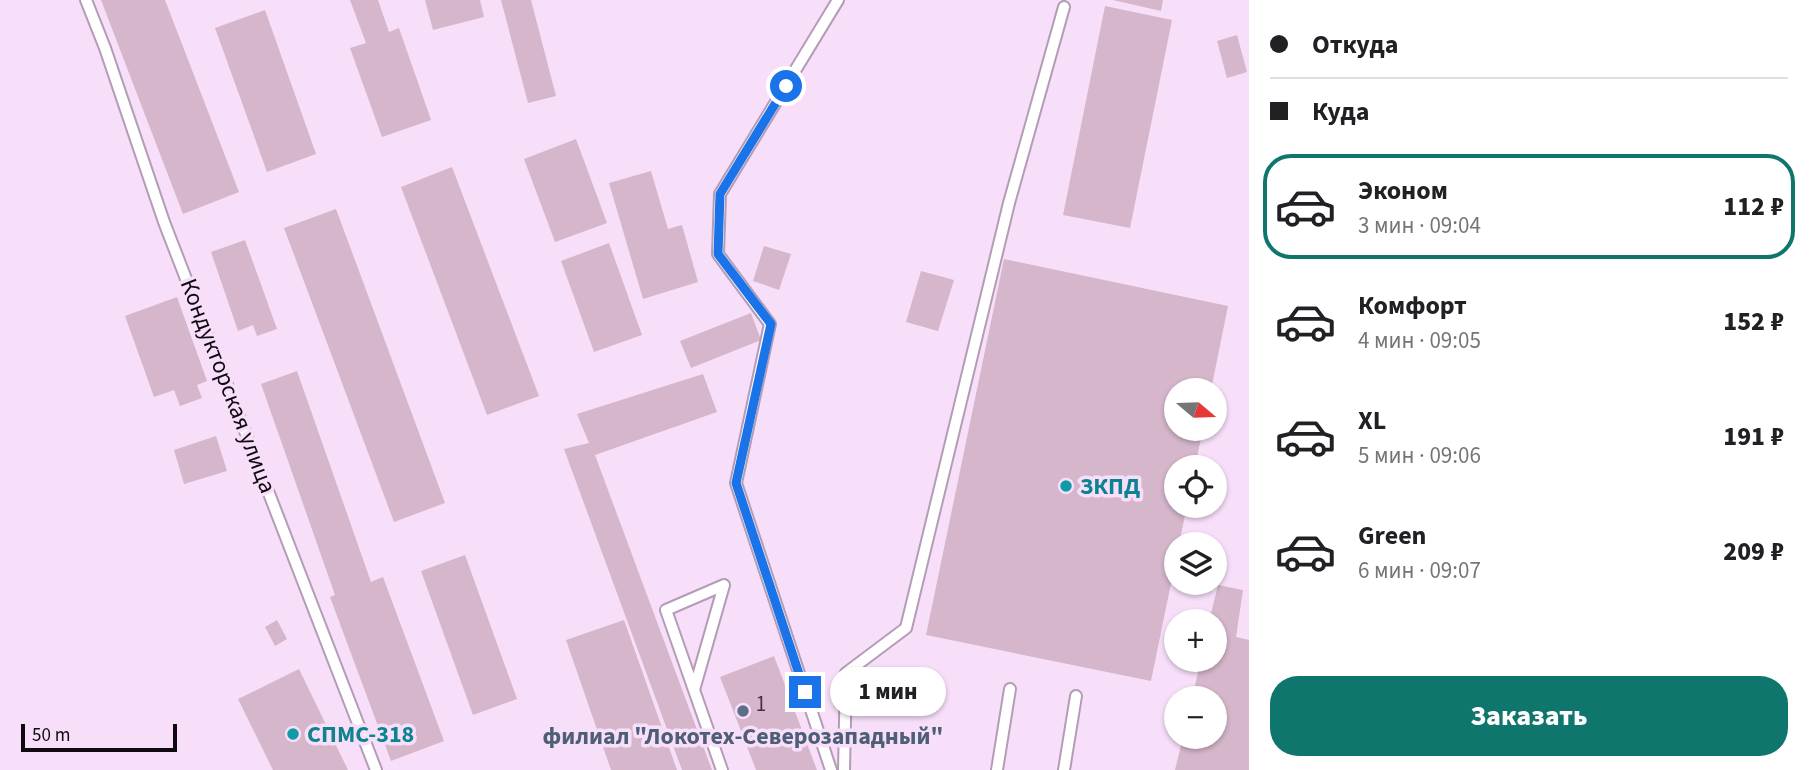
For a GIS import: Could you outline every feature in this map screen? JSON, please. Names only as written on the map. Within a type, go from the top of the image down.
[{"type":"lane","name":"Кондукторская улица","points":[[86,0],[164,222],[376,770]]},
{"type":"lane","points":[[831,770],[736,483],[771,324],[718,254],[720,194],[838,0]]},
{"type":"lane","points":[[844,770],[846,673],[906,628],[1010,203],[1064,7]]},
{"type":"lane","points":[[694,690],[724,585],[666,610],[694,690],[722,770]]},
{"type":"lane","points":[[997,770],[1010,689]]},
{"type":"lane","points":[[1064,770],[1076,696]]},
{"type":"building","points":[[101,0],[165,0],[239,192],[183,214]]},
{"type":"building","points":[[350,0],[378,0],[389,32],[399,28],[431,120],[382,137],[350,48],[366,43]]},
{"type":"building","points":[[425,0],[480,0],[484,17],[433,30]]},
{"type":"building","points":[[501,0],[531,0],[556,96],[528,103]]},
{"type":"building","points":[[1113,0],[1163,0],[1161,11]]},
{"type":"building","points":[[1105,6],[1172,20],[1130,228],[1063,215]]},
{"type":"building","points":[[265,10],[316,154],[267,172],[215,28]]},
{"type":"building","points":[[1237,35],[1247,72],[1227,78],[1217,41]]},
{"type":"building","points":[[576,139],[607,223],[555,242],[524,159]]},
{"type":"building","points":[[452,167],[539,396],[487,415],[401,187]]},
{"type":"building","points":[[651,171],[668,229],[682,225],[698,282],[643,299],[609,183]]},
{"type":"building","points":[[336,209],[445,503],[394,522],[284,228]]},
{"type":"building","points":[[245,240],[277,329],[257,336],[253,325],[238,331],[211,252]]},
{"type":"building","points":[[609,243],[642,335],[594,352],[561,261]]},
{"type":"building","points":[[764,246],[791,254],[779,290],[753,281]]},
{"type":"building","name":"ЗКПД","points":[[1004,259],[1228,306],[1213,378],[1164,378],[1164,441],[1200,441],[1198,455],[1164,455],[1164,518],[1184,518],[1182,532],[1164,532],[1164,595],[1169,595],[1151,681],[926,635]]},
{"type":"building","points":[[921,271],[954,280],[938,331],[906,322]]},
{"type":"building","points":[[177,297],[207,381],[197,385],[202,398],[180,406],[174,390],[154,397],[125,316]]},
{"type":"building","points":[[751,313],[761,340],[691,368],[680,341]]},
{"type":"building","points":[[297,371],[371,582],[383,577],[444,741],[391,761],[330,597],[335,595],[261,384]]},
{"type":"building","points":[[703,374],[717,412],[595,455],[712,770],[682,770],[564,449],[589,443],[577,414]]},
{"type":"building","points":[[216,436],[227,471],[184,484],[174,450]]},
{"type":"building","points":[[465,555],[517,699],[473,715],[421,571]]},
{"type":"building","points":[[1227,587],[1243,590],[1236,637],[1249,640],[1249,770],[1175,770],[1180,749],[1227,749],[1227,686],[1195,686],[1198,672],[1227,672],[1227,609],[1212,609],[1216,595],[1227,595]]},
{"type":"building","points":[[277,620],[287,639],[275,646],[265,627]]},
{"type":"building","points":[[624,620],[677,770],[611,770],[566,640]]},
{"type":"building","points":[[774,656],[817,770],[756,770],[720,677]]},
{"type":"building","name":"СПМС-318","points":[[299,669],[348,770],[273,770],[238,699]]},
{"type":"place","name":"ЗКПД","points":[[1066,486]]},
{"type":"place","name":"филиал \"Локотех-Северозападный\"","points":[[743,711]]},
{"type":"place","name":"СПМС-318","points":[[293,734]]},
{"type":"route","points":[[786,86],[720,194],[718,254],[771,324],[736,483],[805,692]]}]
